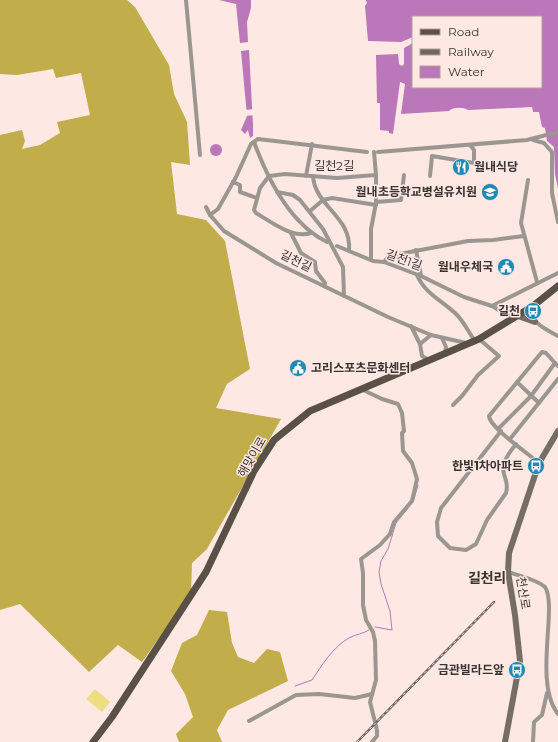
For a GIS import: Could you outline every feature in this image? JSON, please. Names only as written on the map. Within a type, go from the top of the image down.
[{"type":"main road","name":"해맞이로","points":[[93,742],[112,717],[206,572],[254,471],[268,446],[293,423],[310,411],[413,367],[425,358],[445,353],[477,340],[533,306],[558,286]]},
{"type":"street","points":[[186,0],[200,155]]},
{"type":"street","points":[[371,260],[371,229],[376,203],[376,152],[527,140],[545,137],[558,132]]},
{"type":"street","points":[[256,140],[312,144],[367,152]]},
{"type":"street","points":[[256,140],[264,167],[277,192],[311,234],[329,243]]},
{"type":"street","points":[[210,215],[218,210],[256,140]]},
{"type":"street","points":[[527,140],[540,141],[549,147],[552,152],[552,193],[558,222]]},
{"type":"street","points":[[306,176],[312,144]]},
{"type":"street","points":[[430,176],[432,156],[474,163],[474,150],[470,145]]},
{"type":"street","name":"길천2길","points":[[270,176],[285,174],[337,178],[376,175]]},
{"type":"street","points":[[310,212],[323,200],[332,198],[376,203],[401,200],[404,175]]},
{"type":"street","points":[[270,176],[260,188],[254,210],[256,213],[291,232],[306,235],[311,234]]},
{"type":"street","points":[[313,176],[314,187],[345,226],[350,242],[349,251]]},
{"type":"street","points":[[528,180],[521,223],[537,282]]},
{"type":"street","points":[[234,182],[240,185],[240,192],[257,198]]},
{"type":"street","points":[[277,192],[293,195],[300,200],[310,212],[343,267],[344,296]]},
{"type":"street","name":"길천길","points":[[206,207],[210,215],[224,231],[276,263],[388,317],[411,325],[431,335],[466,344]]},
{"type":"street","points":[[291,232],[301,253],[315,262],[316,271],[325,283],[324,286]]},
{"type":"street","points":[[384,262],[389,256],[468,240],[493,240],[524,236]]},
{"type":"street","name":"길천1길","points":[[337,246],[371,260],[384,262],[419,276],[464,297],[492,306],[507,315],[518,316]]},
{"type":"street","points":[[416,250],[420,283],[428,292],[458,316],[477,340],[499,356],[478,376],[453,405]]},
{"type":"street","points":[[492,306],[537,282],[558,273]]},
{"type":"street","points":[[533,306],[531,312],[535,322]]},
{"type":"street","points":[[518,316],[535,322],[558,336]]},
{"type":"street","points":[[411,325],[425,358]]},
{"type":"street","points":[[420,344],[431,335]]},
{"type":"street","points":[[442,338],[446,347],[445,353]]},
{"type":"street","points":[[516,444],[506,459],[504,465],[507,488],[506,493],[482,529],[476,544],[466,550],[450,548],[438,536],[438,515],[447,500],[500,430],[531,396],[557,364],[546,353],[542,352],[490,412],[490,419],[500,430],[539,463]]},
{"type":"street","points":[[510,439],[558,379]]},
{"type":"street","points":[[517,382],[539,403]]},
{"type":"street","points":[[361,389],[382,399],[398,404],[402,413],[404,451],[415,471],[417,484],[412,501],[394,522],[390,534],[380,545],[361,559],[363,573],[363,605],[365,615],[375,641],[376,680],[370,702],[377,730],[377,736],[372,742]]},
{"type":"street","name":"천산로","points":[[505,742],[520,661],[516,615],[508,572],[509,553],[539,463],[558,431]]},
{"type":"street","points":[[508,572],[538,582],[546,588],[550,596],[551,609],[548,688],[550,702],[558,714]]},
{"type":"street","points":[[533,742],[534,722],[542,715],[548,688]]},
{"type":"street","points":[[249,721],[296,695],[319,694],[355,698],[372,694]]},
{"type":"shaded area","points":[[0,0],[127,0],[135,7],[169,65],[174,94],[187,122],[190,165],[171,162],[177,214],[206,220],[225,241],[250,369],[227,384],[216,408],[281,419],[207,549],[192,563],[191,593],[142,662],[118,645],[89,672],[20,604],[0,610],[0,135],[22,130],[25,141],[22,149],[40,145],[60,133],[57,122],[90,115],[81,73],[56,78],[53,69],[17,75],[0,74]]},
{"type":"shaded area","points":[[209,610],[227,612],[232,643],[238,657],[254,663],[267,649],[280,652],[288,681],[228,710],[217,730],[222,742],[179,742],[176,734],[193,717],[185,694],[171,671],[182,643],[197,635]]},
{"type":"shaded area","points":[[95,689],[110,702],[102,712],[86,699]]},
{"type":"water","points":[[219,0],[251,0],[251,8],[247,22],[248,42],[240,43],[236,4]]},
{"type":"water","points":[[366,0],[558,0],[558,189],[555,174],[554,147],[547,141],[545,128],[542,127],[539,112],[533,112],[532,107],[468,110],[458,108],[449,111],[401,114],[405,84],[400,82],[393,134],[389,133],[389,131],[380,130],[380,103],[377,103],[376,55],[398,54],[399,64],[402,66],[404,64],[404,48],[412,44],[412,88],[542,88],[542,16],[412,16],[412,37],[401,42],[368,41],[365,6],[367,3]]},
{"type":"water","points":[[249,50],[253,125],[253,136],[250,138],[248,130],[245,134],[241,130],[247,116],[241,51]]},
{"type":"water","points":[[216,144],[220,146],[222,150],[220,154],[216,156],[212,154],[210,150],[212,146]]},
{"type":"pier","points":[[254,109],[255,115],[245,116],[245,110]]},
{"type":"waterway","points":[[414,499],[418,485]]},
{"type":"waterway","points":[[375,627],[392,630],[390,611],[381,584],[379,572],[381,561],[388,549],[396,523],[409,507]]},
{"type":"waterway","points":[[295,686],[312,680],[328,657],[343,642],[369,630]]},
{"type":"railway","points":[[357,742],[494,602]]},
{"type":"place","name":"월내식당","points":[[461,167]]},
{"type":"place","name":"월내초등학교병설유치원","points":[[490,192]]},
{"type":"place","name":"월내우체국","points":[[506,267]]},
{"type":"place","name":"길천","points":[[533,311]]},
{"type":"place","name":"고리스포츠문화센터","points":[[298,368]]},
{"type":"place","name":"한빛1차아파트","points":[[536,466]]},
{"type":"place","name":"금관빌라드앞","points":[[517,670]]},
{"type":"district","name":"길천리","points":[[487,578]]}]
